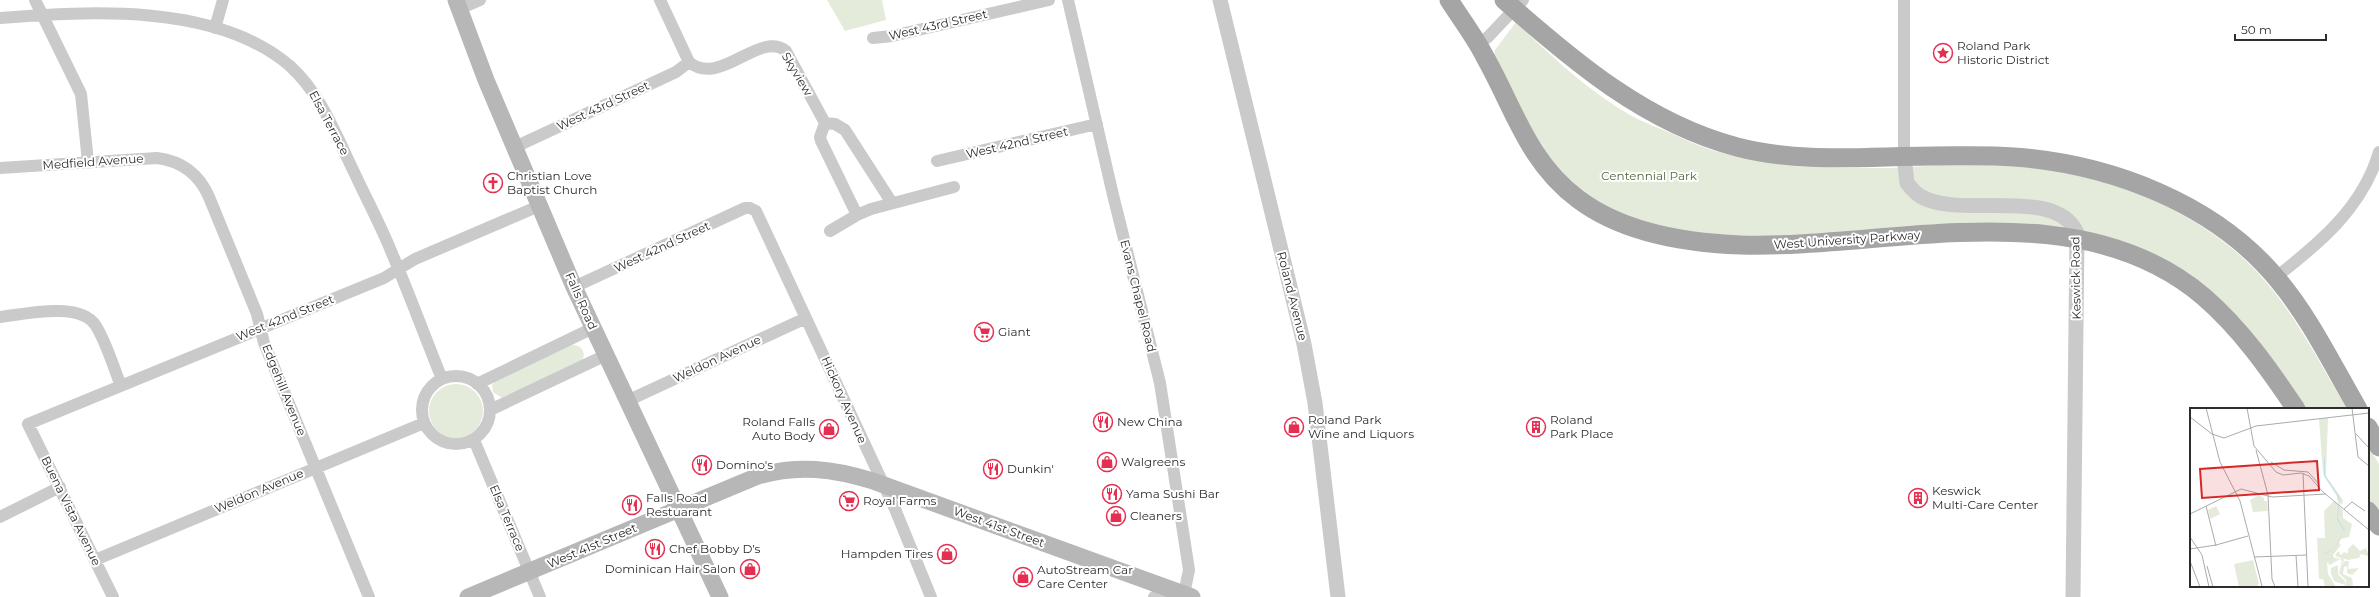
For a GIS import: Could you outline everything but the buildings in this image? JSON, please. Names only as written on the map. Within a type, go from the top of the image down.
[{"type":"main road","name":"West University Parkway","points":[[1449,0],[1478,44],[1525,139],[1540,161],[1556,179],[1591,208],[1646,231],[1696,242],[1746,245],[1817,244],[1989,232],[2025,233],[2078,239],[2140,258],[2164,270],[2202,295],[2246,339],[2295,408]]},
{"type":"main road","points":[[1514,3],[1588,71],[1612,88],[1644,107],[1714,140],[1759,152],[1811,158],[1904,156],[2016,157],[2099,171],[2156,192],[2204,217],[2250,251],[2276,277],[2310,327],[2357,408]]},
{"type":"main road","name":"Falls Road","points":[[458,5],[539,206],[574,287],[720,597]]},
{"type":"main road","points":[[2369,429],[2379,447]]},
{"type":"main road","name":"West 41st Street","points":[[468,597],[758,476],[798,468],[836,471],[882,485],[1182,594]]},
{"type":"main road","points":[[2369,513],[2379,526]]},
{"type":"street","points":[[35,0],[81,94],[88,162]]},
{"type":"street","points":[[215,28],[223,0]]},
{"type":"street","points":[[458,5],[480,0]]},
{"type":"street","points":[[660,0],[689,62]]},
{"type":"street","name":"West 43rd Street","points":[[873,38],[892,36],[1049,0]]},
{"type":"street","name":"Evans Chapel Road","points":[[1068,0],[1167,416],[1189,570],[1182,594]]},
{"type":"street","name":"Roland Avenue","points":[[1220,0],[1305,350],[1315,403],[1338,597]]},
{"type":"street","name":"Keswick Road","points":[[1904,0],[1904,156],[1907,183],[1920,196],[1945,204],[2018,207],[2057,213],[2070,221],[2078,239],[2073,597]]},
{"type":"street","points":[[1478,44],[1488,37],[1514,3]]},
{"type":"street","name":"Elsa Terrace","points":[[0,18],[42,15],[138,14],[181,20],[215,28],[254,44],[272,53],[293,69],[312,91],[333,128],[398,269],[442,379]]},
{"type":"street","name":"Skyview","points":[[689,62],[703,69],[712,68],[725,65],[765,47],[782,48],[786,51],[825,123]]},
{"type":"street","name":"West 43rd Street","points":[[515,147],[676,72],[689,62]]},
{"type":"street","points":[[856,215],[821,141],[820,137],[825,123],[835,124],[845,130],[892,203]]},
{"type":"street","name":"West 42nd Street","points":[[937,161],[1097,124]]},
{"type":"street","points":[[2276,277],[2310,249],[2350,210],[2366,185],[2379,152]]},
{"type":"street","name":"Medfield Avenue","points":[[0,168],[157,158],[167,159],[184,166]]},
{"type":"street","name":"Edgehill Avenue","points":[[184,166],[193,173],[205,188],[257,314],[267,350],[370,597]]},
{"type":"street","points":[[830,231],[856,215],[892,203],[954,187]]},
{"type":"street","name":"West 42nd Street","points":[[28,424],[384,278],[415,259],[539,206]]},
{"type":"street","name":"West 42nd Street","points":[[574,287],[750,208]]},
{"type":"street","name":"Hickory Avenue","points":[[750,208],[756,211],[806,318],[931,597]]},
{"type":"street","points":[[0,316],[69,311],[84,314],[96,325],[121,386]]},
{"type":"street","name":"Weldon Avenue","points":[[627,401],[806,318]]},
{"type":"street","points":[[477,384],[593,328]]},
{"type":"street","points":[[490,410],[606,355]]},
{"type":"street","points":[[456,376],[471,380],[477,384],[487,396],[490,410],[486,427],[474,440],[460,444],[445,443],[432,435],[424,423],[423,401],[430,388],[442,379],[456,376]]},
{"type":"street","name":"Weldon Avenue","points":[[95,560],[424,423]]},
{"type":"street","name":"Buena Vista Avenue","points":[[28,424],[113,597]]},
{"type":"street","name":"Elsa Terrace","points":[[474,440],[540,597]]},
{"type":"street","points":[[0,517],[60,488]]},
{"type":"street","points":[[1154,597],[1182,594]]},
{"type":"green space","points":[[827,0],[882,0],[886,20],[845,31]]},
{"type":"green space","name":"Centennial Park","points":[[1516,22],[1584,84],[1614,105],[1646,123],[1695,144],[1723,153],[1770,162],[1830,167],[1891,168],[1950,164],[2006,165],[2043,169],[2080,176],[2116,186],[2151,199],[2184,216],[2216,236],[2245,260],[2261,276],[2301,330],[2346,408],[2302,408],[2235,320],[2111,241],[1744,240],[1633,222],[1579,195],[1541,154],[1493,61],[1495,50]]},
{"type":"green space","points":[[571,345],[578,346],[582,349],[584,355],[582,361],[502,398],[493,392],[492,385],[496,380]]},
{"type":"green space","points":[[451,384],[461,384],[471,388],[479,396],[483,406],[483,416],[479,426],[471,434],[461,438],[451,438],[441,434],[433,426],[429,416],[429,406],[433,396],[441,388]]},
{"type":"green space","points":[[2369,447],[2379,464],[2379,521],[2369,507]]},
{"type":"place","name":"Roland Park Historic District","points":[[1943,53]]},
{"type":"place","name":"Christian Love Baptist Church","points":[[493,183]]},
{"type":"place","name":"Giant","points":[[984,332]]},
{"type":"place","name":"New China","points":[[1103,422]]},
{"type":"place","name":"Roland Park Wine and Liquors","points":[[1294,427]]},
{"type":"place","name":"Roland Park Place","points":[[1536,427]]},
{"type":"place","name":"Roland Falls Auto Body","points":[[829,429]]},
{"type":"place","name":"Walgreens","points":[[1107,462]]},
{"type":"place","name":"Domino's","points":[[702,465]]},
{"type":"place","name":"Dunkin'","points":[[993,469]]},
{"type":"place","name":"Yama Sushi Bar","points":[[1112,494]]},
{"type":"place","name":"Keswick Multi-Care Center","points":[[1918,498]]},
{"type":"place","name":"Royal Farms","points":[[849,501]]},
{"type":"place","name":"Falls Road Restuarant","points":[[632,505]]},
{"type":"place","name":"Cleaners","points":[[1116,516]]},
{"type":"place","name":"Chef Bobby D’s","points":[[655,549]]},
{"type":"place","name":"Hampden Tires","points":[[947,554]]},
{"type":"place","name":"Dominican Hair Salon","points":[[750,569]]},
{"type":"place","name":"AutoStream Car Care Center","points":[[1023,577]]}]
